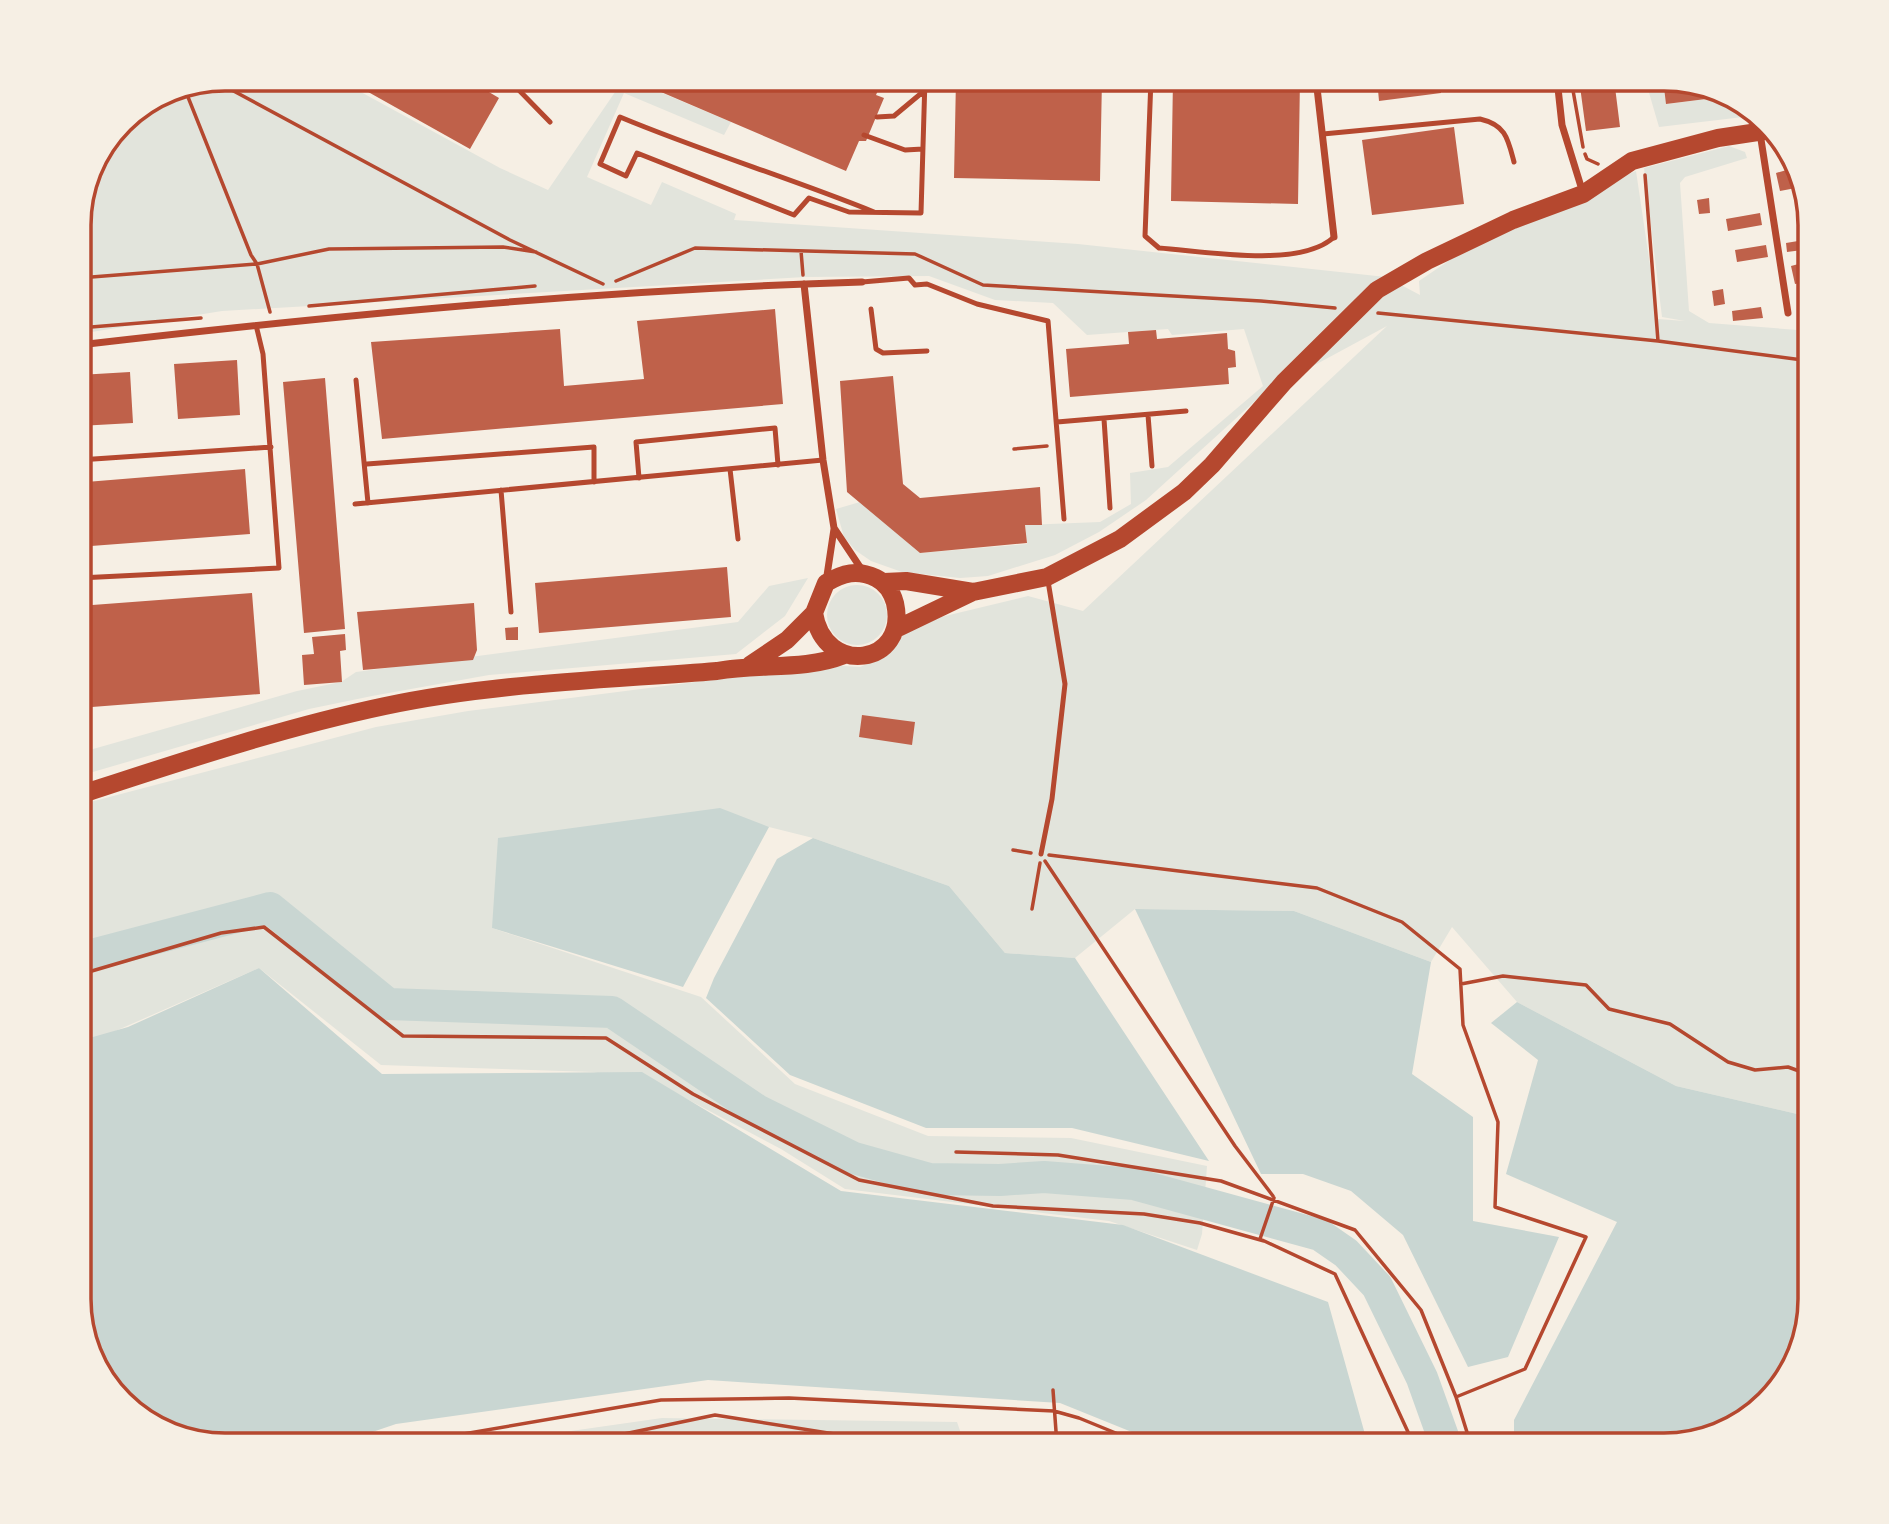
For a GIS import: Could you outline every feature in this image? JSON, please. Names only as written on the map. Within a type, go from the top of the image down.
[{"type":"main road","points":[[896,629],[973,593],[1047,577],[1120,540],[1184,492],[1377,290],[1501,226],[1583,194],[1632,161],[1718,138],[1760,131]]},
{"type":"main road","points":[[750,665],[786,640],[814,613],[826,583],[849,573],[863,572],[884,582],[906,581],[973,593]]},
{"type":"main road","points":[[91,791],[205,754],[386,706],[468,692],[717,671],[750,665],[824,662],[844,655],[871,655],[890,640],[896,629],[894,596],[884,582]]},
{"type":"main road","points":[[814,613],[821,638],[830,648],[844,655]]},
{"type":"street","points":[[1318,91],[1334,237]]},
{"type":"street","points":[[1558,91],[1562,125],[1583,194]]},
{"type":"street","points":[[1766,139],[1788,313]]},
{"type":"street","points":[[91,344],[256,325],[604,296],[862,282]]},
{"type":"street","points":[[804,284],[823,460],[834,528],[826,583]]},
{"type":"street","points":[[834,528],[863,572]]},
{"type":"lane","points":[[520,91],[550,122]]},
{"type":"lane","points":[[877,117],[894,116],[913,104],[924,91]]},
{"type":"lane","points":[[874,212],[800,182],[709,154],[620,117],[600,164],[626,176],[638,153],[794,215],[809,198],[849,212],[921,213],[925,91]]},
{"type":"lane","points":[[1151,91],[1145,236],[1150,242],[1159,248],[1299,255],[1324,247],[1334,237]]},
{"type":"lane","points":[[1323,134],[1480,119],[1501,127],[1507,134],[1514,162]]},
{"type":"lane","points":[[864,135],[905,150],[923,149]]},
{"type":"lane","points":[[862,282],[909,278],[915,285],[927,284],[976,304],[1048,321],[1064,519]]},
{"type":"lane","points":[[871,309],[876,349],[884,353],[927,351]]},
{"type":"lane","points":[[91,578],[279,568],[263,354],[256,325]]},
{"type":"lane","points":[[356,380],[367,464],[368,503]]},
{"type":"lane","points":[[1057,422],[1186,411]]},
{"type":"lane","points":[[1148,415],[1152,466]]},
{"type":"lane","points":[[1104,419],[1110,508]]},
{"type":"lane","points":[[639,478],[636,442],[775,428],[778,465]]},
{"type":"lane","points":[[91,459],[271,447]]},
{"type":"lane","points":[[367,464],[594,447],[594,482]]},
{"type":"lane","points":[[355,504],[823,460]]},
{"type":"lane","points":[[730,469],[738,539]]},
{"type":"lane","points":[[500,491],[510,612]]},
{"type":"lane","points":[[1041,854],[1052,799],[1065,684],[1047,577]]},
{"type":"path","points":[[234,91],[536,252],[605,285]]},
{"type":"path","points":[[1573,91],[1584,152],[1593,162],[1608,163]]},
{"type":"path","points":[[188,97],[251,255],[257,264],[270,312]]},
{"type":"path","points":[[1645,169],[1658,341]]},
{"type":"path","points":[[91,277],[257,264],[329,249],[503,247],[536,252]]},
{"type":"path","points":[[623,280],[695,248],[915,254],[983,285],[1261,300],[1342,309]]},
{"type":"path","points":[[800,250],[804,284]]},
{"type":"path","points":[[1369,312],[1658,341],[1798,359]]},
{"type":"path","points":[[1014,449],[1058,445]]},
{"type":"path","points":[[1013,850],[1317,888],[1402,922],[1460,969],[1463,1024],[1498,1122],[1495,1207],[1586,1237],[1525,1369],[1455,1397]]},
{"type":"path","points":[[1032,909],[1041,854]]},
{"type":"path","points":[[1041,854],[1234,1146],[1274,1198]]},
{"type":"path","points":[[91,971],[221,933],[264,927],[403,1036],[606,1038],[693,1094],[859,1180],[993,1206],[1144,1214],[1200,1223],[1262,1240],[1335,1274],[1408,1433]]},
{"type":"path","points":[[1461,984],[1503,976],[1586,985],[1609,1009],[1670,1024],[1728,1062],[1755,1069],[1788,1067],[1798,1071]]},
{"type":"path","points":[[956,1152],[1058,1155],[1221,1181],[1274,1198],[1355,1230],[1421,1310],[1467,1433]]},
{"type":"path","points":[[1262,1240],[1274,1198]]},
{"type":"path","points":[[1053,1390],[1055,1433]]},
{"type":"path","points":[[469,1433],[661,1400],[789,1398],[1054,1411],[1116,1433]]},
{"type":"path","points":[[629,1433],[715,1415],[828,1433]]},
{"type":"shaded area","points":[[216,91],[359,91],[500,168],[548,190],[616,91],[657,91],[731,122],[724,135],[624,93],[587,177],[651,205],[662,182],[736,214],[734,220],[1078,244],[1386,277],[1420,295],[1419,281],[1497,228],[1636,171],[1658,319],[1685,321],[1662,317],[1644,168],[1729,146],[1745,152],[1747,158],[1685,177],[1680,183],[1689,311],[1709,323],[1798,330],[1798,1114],[1676,1086],[1517,1002],[1452,927],[1431,962],[1294,911],[1135,909],[1075,958],[1005,953],[949,886],[813,838],[769,827],[492,928],[701,997],[795,1084],[928,1136],[1071,1138],[1207,1166],[1202,1234],[1197,1250],[1109,1221],[845,1189],[781,1149],[683,1097],[594,1072],[381,1065],[259,968],[91,1042],[91,802],[376,727],[468,711],[829,665],[860,667],[884,657],[905,633],[941,617],[1028,596],[1083,611],[1387,326],[1265,392],[1146,500],[1099,532],[1055,555],[988,576],[960,578],[902,572],[871,561],[855,550],[844,537],[836,509],[860,502],[920,553],[1027,544],[1025,525],[1100,522],[1131,504],[1130,473],[1168,467],[1263,386],[1244,329],[1172,335],[1168,329],[1087,335],[1053,303],[995,300],[929,276],[805,277],[222,311],[91,332],[91,216],[96,190],[105,166],[130,130],[158,109],[182,98]]},
{"type":"shaded area","points":[[1648,91],[1665,91],[1667,104],[1708,99],[1742,117],[1659,127]]},
{"type":"shaded area","points":[[808,578],[785,616],[736,654],[489,675],[372,696],[309,709],[91,773],[91,750],[297,691],[341,682],[356,672],[738,622],[769,586]]},
{"type":"shaded area","points":[[851,585],[863,585],[882,598],[887,615],[885,627],[874,640],[863,645],[851,645],[832,632],[827,621],[827,609],[840,590]]},
{"type":"shaded area","points":[[720,808],[769,827],[683,987],[492,928],[498,838]]},
{"type":"shaded area","points":[[813,838],[949,886],[1005,953],[1075,958],[1209,1161],[1072,1128],[926,1128],[790,1075],[706,998],[777,859]]},
{"type":"shaded area","points":[[1135,909],[1294,911],[1431,962],[1412,1074],[1473,1117],[1473,1221],[1559,1237],[1508,1357],[1468,1367],[1403,1235],[1351,1191],[1303,1174],[1261,1174]]},
{"type":"shaded area","points":[[259,968],[382,1074],[642,1072],[841,1191],[1123,1225],[1328,1302],[1365,1433],[1134,1433],[1060,1403],[708,1380],[396,1424],[369,1433],[225,1433],[182,1426],[158,1415],[130,1394],[109,1366],[101,1350],[92,1316],[91,1038],[128,1027]]},
{"type":"shaded area","points":[[1517,1002],[1676,1086],[1798,1114],[1798,1308],[1795,1325],[1780,1366],[1759,1394],[1738,1410],[1707,1426],[1681,1432],[1514,1433],[1514,1420],[1617,1222],[1506,1174],[1538,1060],[1491,1023]]},
{"type":"shaded area","points":[[662,1418],[957,1422],[961,1433],[558,1433]]},
{"type":"building","points":[[366,91],[487,91],[499,98],[470,149]]},
{"type":"building","points":[[659,91],[878,91],[876,95],[884,98],[866,141],[859,141],[846,171]]},
{"type":"building","points":[[956,91],[1102,91],[1100,181],[954,178]]},
{"type":"building","points":[[1173,91],[1300,91],[1298,204],[1171,201]]},
{"type":"building","points":[[1378,91],[1441,91],[1441,93],[1379,101]]},
{"type":"building","points":[[1581,91],[1616,91],[1620,127],[1586,131]]},
{"type":"building","points":[[1664,91],[1708,99],[1666,104]]},
{"type":"building","points":[[1454,127],[1464,204],[1372,215],[1362,140]]},
{"type":"building","points":[[1786,170],[1793,189],[1780,191],[1776,173]]},
{"type":"building","points":[[1709,198],[1710,213],[1699,214],[1697,200]]},
{"type":"building","points":[[1760,213],[1762,225],[1728,231],[1726,219]]},
{"type":"building","points":[[1798,241],[1798,251],[1787,252],[1786,243]]},
{"type":"building","points":[[1766,245],[1768,257],[1737,262],[1735,250]]},
{"type":"building","points":[[1798,264],[1798,283],[1795,284],[1791,266]]},
{"type":"building","points":[[1723,289],[1725,304],[1714,306],[1712,291]]},
{"type":"building","points":[[1761,307],[1763,318],[1733,321],[1732,311]]},
{"type":"building","points":[[775,309],[783,404],[382,439],[371,342],[560,329],[564,386],[644,379],[637,321]]},
{"type":"building","points":[[1156,330],[1157,339],[1227,333],[1228,349],[1235,351],[1236,367],[1228,368],[1229,384],[1070,397],[1066,349],[1129,344],[1128,332]]},
{"type":"building","points":[[237,360],[240,415],[178,419],[174,364]]},
{"type":"building","points":[[130,372],[133,423],[91,425],[91,374]]},
{"type":"building","points":[[893,376],[903,484],[920,498],[1040,487],[1042,525],[1025,525],[1027,543],[920,553],[847,492],[840,381]]},
{"type":"building","points":[[325,378],[345,629],[304,633],[283,382]]},
{"type":"building","points":[[245,469],[250,534],[91,546],[91,482]]},
{"type":"building","points":[[727,567],[731,617],[539,633],[535,583]]},
{"type":"building","points":[[252,593],[260,694],[91,707],[91,605]]},
{"type":"building","points":[[474,603],[477,650],[473,660],[363,670],[357,612]]},
{"type":"building","points":[[518,627],[518,640],[506,640],[505,628]]},
{"type":"building","points":[[345,634],[346,650],[340,651],[342,682],[304,685],[302,655],[314,654],[312,637]]},
{"type":"building","points":[[862,715],[915,722],[912,745],[859,737]]},
{"type":"waterway","points":[[91,955],[270,908],[388,1004],[612,1012],[757,1110],[854,1158],[929,1179],[1000,1180],[1044,1177],[1134,1184],[1320,1235],[1346,1253],[1377,1286],[1422,1378],[1442,1433]]}]
